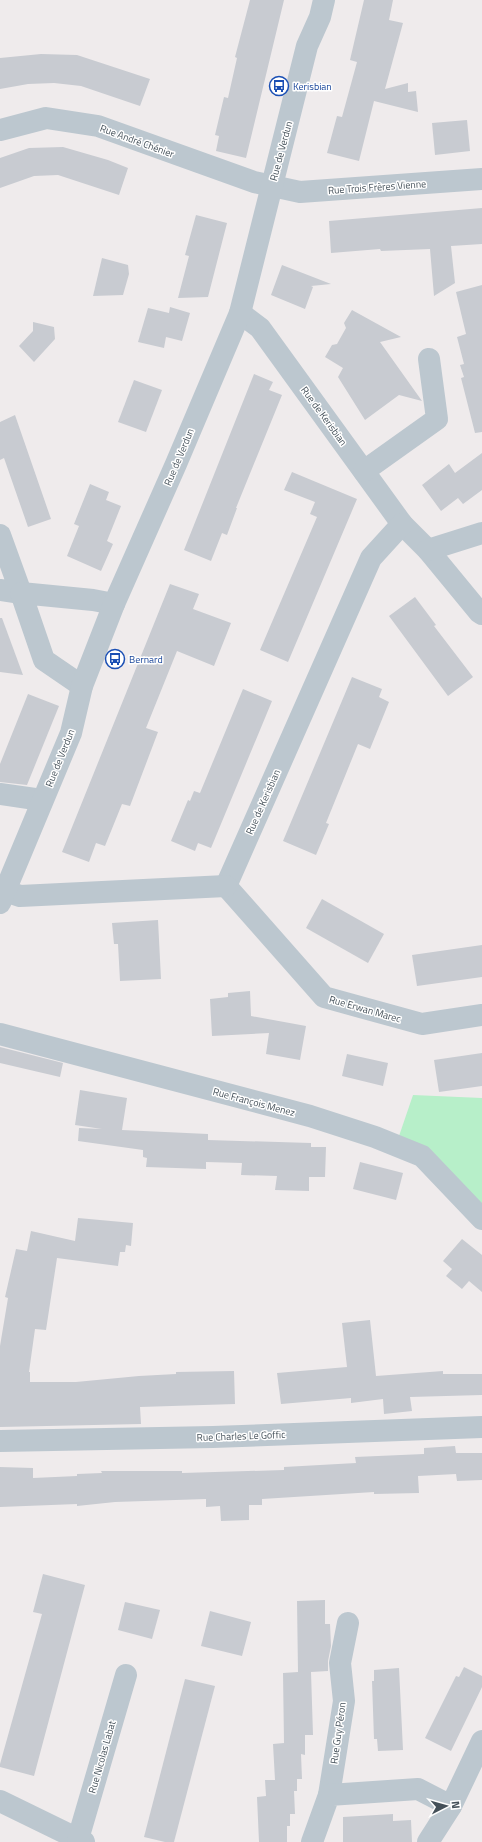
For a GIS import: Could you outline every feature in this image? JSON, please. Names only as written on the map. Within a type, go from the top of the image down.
[{"type":"street","name":"Rue de Verdun","points":[[2,897],[71,733],[82,686],[114,604],[176,464],[240,313],[307,46],[320,17],[324,0]]},
{"type":"street","name":"Rue André Chénier","points":[[0,130],[46,118],[98,126],[254,182],[272,186]]},
{"type":"street","name":"Rue Trois Frères Vienne","points":[[272,186],[300,192],[482,180]]},
{"type":"street","name":"Rue de Kerisbian","points":[[240,313],[260,328],[402,524],[428,550],[482,614]]},
{"type":"street","points":[[364,471],[437,419],[428,359]]},
{"type":"street","name":"Rue de Kerisbian","points":[[226,886],[372,558],[402,524]]},
{"type":"street","points":[[428,550],[482,533]]},
{"type":"street","points":[[0,535],[10,591],[44,660],[82,686]]},
{"type":"street","points":[[10,591],[93,600],[114,604]]},
{"type":"street","points":[[0,794],[42,800]]},
{"type":"street","points":[[2,897],[226,886]]},
{"type":"street","name":"Rue Erwan Marec","points":[[226,886],[324,997],[422,1024],[482,1015]]},
{"type":"street","name":"Rue François Menez","points":[[0,1034],[310,1116],[375,1137],[422,1156],[482,1219]]},
{"type":"street","name":"Rue Charles Le Goffic","points":[[0,1441],[213,1437],[482,1427]]},
{"type":"street","name":"Rue Guy Péron","points":[[312,1842],[329,1795],[344,1701],[340,1663],[348,1623]]},
{"type":"street","name":"Rue Nicolas Labat","points":[[81,1841],[126,1675]]},
{"type":"street","points":[[428,1842],[451,1806],[482,1741]]},
{"type":"street","points":[[329,1795],[418,1789],[451,1806]]},
{"type":"street","points":[[0,1801],[81,1841]]},
{"type":"green space","points":[[413,1095],[482,1098],[482,1212],[398,1139]]},
{"type":"building","points":[[250,0],[284,0],[246,158],[216,151],[219,136],[215,135],[224,97],[228,98],[237,58],[235,57]]},
{"type":"building","points":[[364,0],[393,0],[389,20],[403,23],[385,89],[408,83],[408,92],[416,91],[418,112],[374,101],[359,161],[327,153],[337,116],[342,117],[357,62],[350,60]]},
{"type":"building","points":[[41,54],[77,55],[150,79],[140,106],[81,86],[54,83],[28,84],[0,89],[0,58]]},
{"type":"building","points":[[467,120],[470,151],[435,155],[432,123]]},
{"type":"building","points":[[63,147],[108,160],[128,168],[119,195],[58,175],[34,176],[0,188],[0,158],[29,148]]},
{"type":"building","points":[[482,208],[482,244],[451,246],[455,283],[434,296],[430,249],[381,251],[380,249],[331,253],[329,221]]},
{"type":"building","points":[[196,215],[227,223],[208,297],[178,298],[189,256],[185,255]]},
{"type":"building","points":[[102,258],[128,265],[129,274],[123,295],[93,296]]},
{"type":"building","points":[[282,265],[331,284],[311,286],[313,287],[305,309],[271,295]]},
{"type":"building","points":[[482,285],[482,432],[475,433],[461,378],[464,377],[460,365],[464,364],[457,337],[466,334],[456,292]]},
{"type":"building","points":[[170,307],[190,313],[182,341],[166,337],[164,348],[138,342],[148,308],[169,313]]},
{"type":"building","points":[[352,310],[401,337],[380,342],[422,401],[399,395],[365,420],[338,377],[343,368],[325,357],[332,345],[337,344],[346,328],[344,323]]},
{"type":"building","points":[[33,322],[54,327],[55,339],[34,362],[19,346],[33,331]]},
{"type":"building","points":[[254,374],[273,382],[269,390],[282,395],[236,508],[227,535],[222,533],[211,561],[184,550]]},
{"type":"building","points":[[134,380],[162,390],[146,432],[118,422]]},
{"type":"building","points":[[15,415],[51,519],[28,527],[4,458],[0,460],[0,422]]},
{"type":"building","points":[[482,453],[482,490],[463,504],[458,498],[441,511],[422,485],[449,464],[455,473]]},
{"type":"building","points":[[292,472],[357,499],[288,662],[260,650],[317,517],[310,514],[315,502],[284,490]]},
{"type":"building","points":[[90,484],[109,492],[106,500],[121,506],[107,541],[113,544],[101,571],[67,556],[79,526],[74,524]]},
{"type":"building","points":[[170,584],[199,594],[193,609],[231,623],[214,666],[177,651],[146,728],[158,732],[130,806],[122,804],[105,846],[96,843],[89,862],[62,852]]},
{"type":"building","points":[[415,597],[436,625],[434,626],[473,677],[448,696],[389,616]]},
{"type":"building","points":[[0,618],[2,618],[23,675],[0,672]]},
{"type":"building","points":[[352,677],[382,689],[379,697],[389,702],[370,749],[358,744],[326,823],[329,824],[316,855],[283,841]]},
{"type":"building","points":[[243,689],[272,701],[211,848],[198,843],[195,851],[171,841],[188,800],[190,801],[194,791],[200,793]]},
{"type":"building","points":[[28,694],[59,706],[27,785],[0,782],[0,764]]},
{"type":"building","points":[[322,899],[384,934],[368,963],[306,928]]},
{"type":"building","points":[[158,920],[161,979],[120,981],[118,944],[114,944],[112,923]]},
{"type":"building","points":[[482,945],[482,977],[417,986],[412,955]]},
{"type":"building","points":[[250,991],[251,1016],[306,1026],[300,1060],[266,1054],[269,1033],[212,1036],[210,999],[228,997],[228,993]]},
{"type":"building","points":[[0,1047],[63,1063],[60,1077],[0,1063]]},
{"type":"building","points":[[482,1053],[482,1086],[439,1092],[434,1060]]},
{"type":"building","points":[[347,1054],[388,1063],[383,1086],[342,1076]]},
{"type":"building","points":[[80,1090],[127,1098],[122,1130],[208,1134],[208,1140],[311,1143],[311,1147],[326,1147],[325,1177],[309,1177],[309,1191],[275,1190],[277,1176],[241,1175],[242,1163],[206,1162],[206,1169],[146,1167],[147,1158],[143,1157],[143,1150],[78,1141],[79,1128],[102,1129],[75,1125]]},
{"type":"building","points":[[360,1162],[403,1173],[396,1200],[353,1189]]},
{"type":"building","points":[[78,1218],[133,1223],[131,1246],[126,1245],[125,1252],[120,1252],[118,1266],[57,1258],[46,1330],[35,1329],[29,1372],[30,1382],[76,1382],[176,1374],[176,1372],[234,1371],[235,1404],[140,1407],[141,1424],[0,1427],[0,1346],[8,1298],[5,1297],[16,1249],[27,1251],[31,1231],[75,1241]]},
{"type":"building","points":[[462,1239],[482,1255],[482,1292],[469,1281],[462,1289],[446,1276],[452,1269],[443,1261]]},
{"type":"building","points":[[370,1320],[376,1376],[443,1371],[443,1374],[482,1374],[482,1395],[410,1397],[412,1411],[384,1414],[383,1399],[351,1403],[351,1398],[281,1404],[277,1373],[347,1367],[342,1323]]},
{"type":"building","points":[[455,1446],[456,1453],[482,1453],[482,1480],[457,1481],[456,1474],[418,1476],[419,1493],[374,1494],[374,1492],[262,1499],[262,1505],[249,1505],[249,1520],[221,1521],[220,1506],[206,1507],[206,1499],[115,1502],[77,1506],[77,1504],[0,1507],[0,1467],[33,1468],[33,1478],[77,1476],[77,1474],[102,1473],[101,1471],[182,1471],[182,1473],[284,1470],[284,1467],[356,1463],[355,1457],[424,1454],[424,1448]]},
{"type":"building","points":[[43,1574],[85,1585],[34,1776],[0,1767],[0,1764],[42,1614],[33,1612]]},
{"type":"building","points":[[325,1600],[325,1624],[330,1624],[331,1646],[328,1671],[311,1672],[313,1735],[305,1735],[305,1755],[301,1754],[302,1779],[297,1779],[297,1791],[294,1791],[295,1814],[290,1814],[290,1826],[287,1826],[287,1842],[259,1842],[257,1797],[266,1796],[265,1780],[275,1780],[273,1744],[284,1743],[283,1673],[298,1672],[297,1601]]},
{"type":"building","points":[[125,1602],[160,1610],[152,1639],[118,1630]]},
{"type":"building","points":[[210,1611],[251,1622],[242,1656],[201,1646]]},
{"type":"building","points":[[464,1667],[482,1676],[482,1687],[451,1751],[425,1738],[456,1676],[459,1677]]},
{"type":"building","points":[[399,1668],[403,1750],[378,1751],[377,1739],[374,1739],[372,1681],[374,1681],[374,1670]]},
{"type":"building","points":[[185,1679],[215,1686],[174,1842],[165,1842],[144,1837]]},
{"type":"building","points":[[393,1814],[393,1821],[411,1820],[412,1842],[343,1842],[343,1817]]},
{"type":"place","name":"Kerisbian","points":[[279,86]]},
{"type":"place","name":"Bernard","points":[[115,659]]}]
